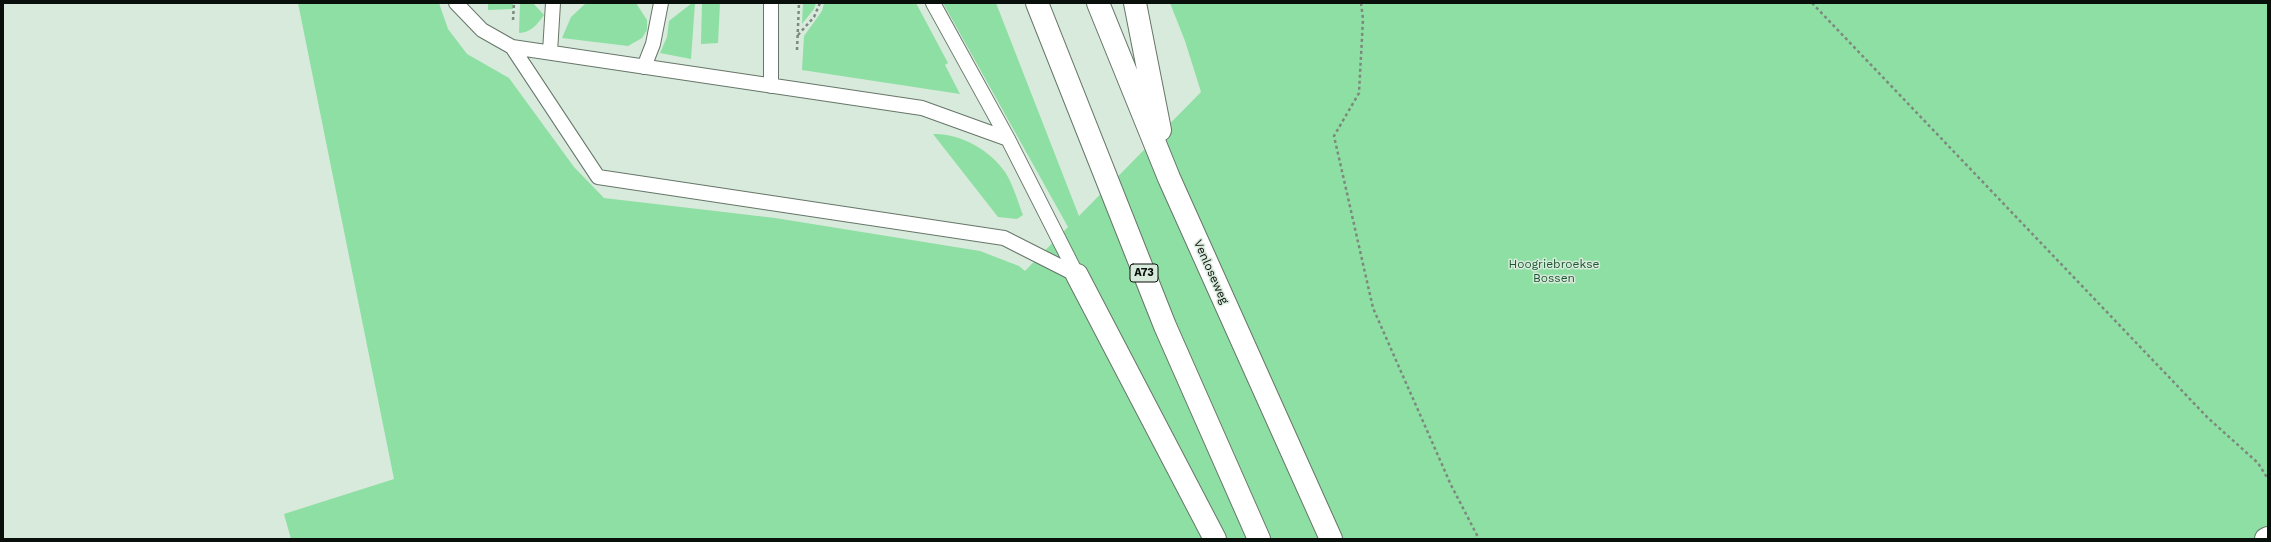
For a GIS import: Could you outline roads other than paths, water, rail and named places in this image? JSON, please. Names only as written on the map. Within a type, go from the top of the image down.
[{"type":"highway","name":"A73","points":[[1037,3],[1166,326],[1259,539]]},
{"type":"highway","name":"Venloseweg","points":[[1098,3],[1170,178],[1331,539]]},
{"type":"highway","points":[[1135,3],[1170,178]]},
{"type":"highway","points":[[1077,275],[1215,539]]},
{"type":"lane","points":[[456,3],[482,30],[512,47],[922,108],[1008,139]]},
{"type":"lane","points":[[550,52],[553,3]]},
{"type":"lane","points":[[644,66],[653,44],[661,3]]},
{"type":"lane","points":[[771,3],[771,86]]},
{"type":"lane","points":[[933,3],[1008,139],[1077,275]]},
{"type":"lane","points":[[512,47],[598,177],[1004,238],[1077,275]]},
{"type":"park label","name":"Hoogriebroekse Bossen","points":[[1554,271]]}]
